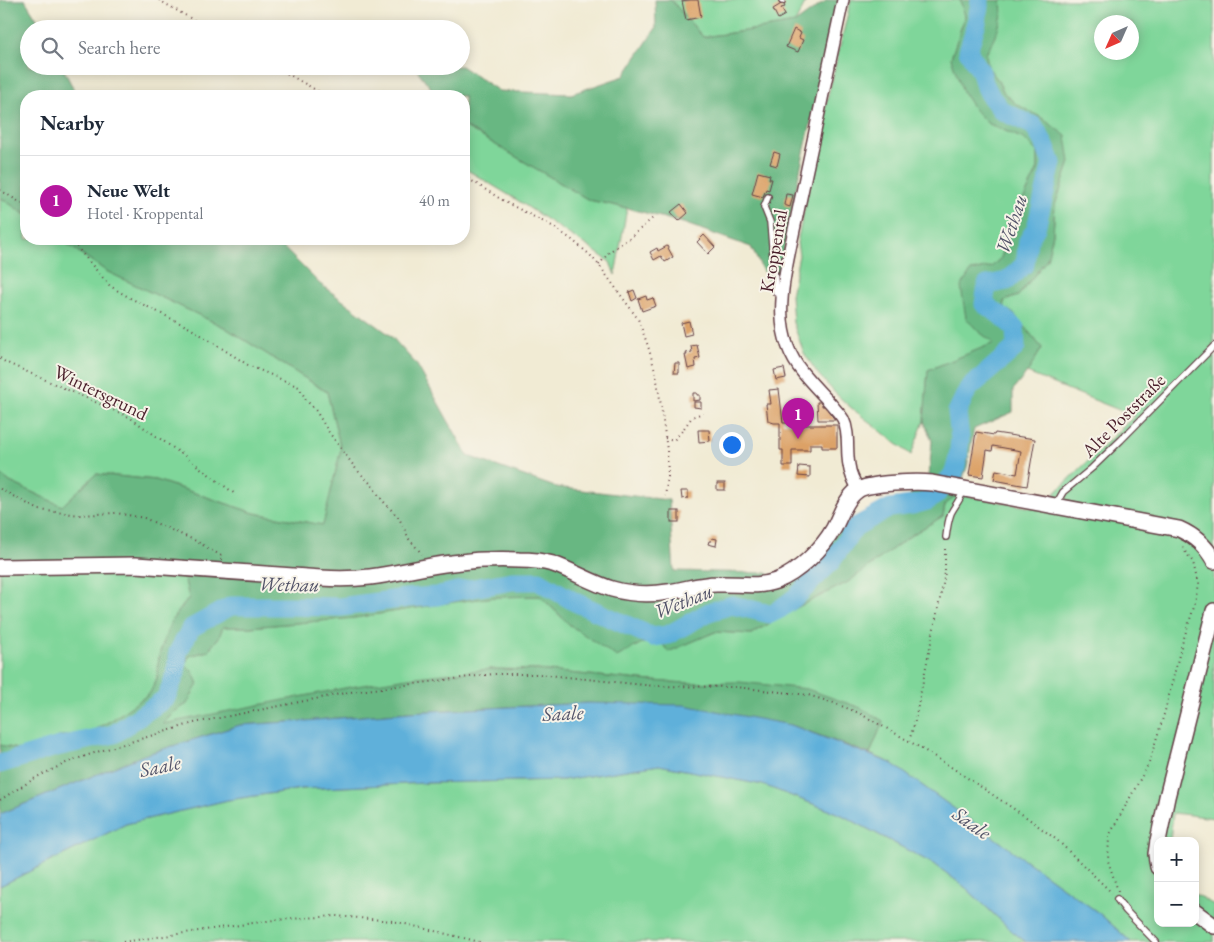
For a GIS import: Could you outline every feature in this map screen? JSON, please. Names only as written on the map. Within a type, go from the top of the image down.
[{"type":"main road","points":[[0,567],[136,565],[346,579],[372,577],[451,563],[522,560],[542,561],[601,585],[639,594],[667,592],[705,584],[761,585],[785,577],[812,556],[827,538],[851,496],[865,488],[918,482],[932,482],[1179,530],[1194,536],[1206,548],[1214,561]]},
{"type":"main road","points":[[1159,837],[1167,797],[1214,611]]},
{"type":"main road","points":[[1199,915],[1214,926]]},
{"type":"street","name":"Kroppental","points":[[843,0],[804,180],[786,271],[781,309],[783,326],[795,361],[843,420],[851,473],[865,488]]},
{"type":"lane","points":[[768,197],[764,207],[770,222],[776,293],[782,296]]},
{"type":"lane","name":"Alte Poststraße","points":[[1057,506],[1064,492],[1121,440],[1214,346]]},
{"type":"lane","points":[[946,537],[947,524],[962,496],[960,488]]},
{"type":"lane","points":[[1117,899],[1156,942]]},
{"type":"path","points":[[159,0],[193,20]]},
{"type":"path","points":[[290,75],[316,90]]},
{"type":"path","points":[[470,180],[507,204],[552,226],[589,254],[599,264],[638,319],[656,374],[667,450],[668,477],[665,496]]},
{"type":"path","points":[[0,190],[20,202]]},
{"type":"path","points":[[599,264],[610,252],[631,237],[654,216]]},
{"type":"path","points":[[75,245],[110,286],[190,328],[248,365],[299,387],[306,400],[316,411],[356,469],[399,518],[409,539],[430,561],[431,566]]},
{"type":"path","name":"Wintersgrund","points":[[0,358],[5,362],[129,417],[235,494]]},
{"type":"path","points":[[665,438],[674,440],[692,417],[703,414]]},
{"type":"path","points":[[0,489],[40,510],[80,516],[116,513],[144,518],[194,540],[222,556]]},
{"type":"path","points":[[1117,899],[1118,891],[1108,861],[1109,836],[1149,763],[1195,604],[1198,584],[1193,562],[1166,527]]},
{"type":"path","points":[[909,741],[914,725],[944,578],[946,537]]},
{"type":"path","points":[[0,800],[37,777],[68,762],[100,750],[194,723],[350,692],[493,674],[538,674],[654,686],[735,687],[808,695],[859,713],[948,764],[1044,830],[1111,890],[1117,899]]},
{"type":"path","points":[[123,942],[274,920],[336,916],[393,921],[480,942]]},
{"type":"green space","points":[[0,0],[25,0],[37,20],[20,20],[20,75],[66,75],[74,90],[20,90],[20,211],[0,197]]},
{"type":"green space","points":[[655,0],[671,0],[703,37],[795,23],[827,0],[839,0],[798,179],[778,279],[776,296],[779,303],[751,247],[683,223],[589,200],[470,130],[470,90],[432,90],[421,75],[470,75],[470,72],[499,91],[571,94],[624,76],[656,28]]},
{"type":"green space","points":[[671,0],[807,0],[795,23],[703,37]]},
{"type":"green space","points":[[851,0],[960,0],[965,16],[951,58],[987,123],[1024,139],[1038,153],[1038,169],[1013,221],[1001,258],[991,267],[971,271],[978,331],[995,343],[928,370],[924,421],[911,455],[849,406],[818,374],[804,353],[793,323],[791,295],[799,255],[797,243],[827,100]]},
{"type":"green space","points":[[960,0],[1001,0],[1002,15],[997,32],[986,54],[988,67],[1004,93],[1016,104],[1042,118],[1066,136],[1070,162],[1055,205],[1053,234],[1047,259],[1018,296],[1004,301],[1005,308],[1014,314],[1042,348],[1027,373],[1013,390],[1013,412],[974,429],[967,467],[957,494],[945,505],[943,516],[910,536],[848,582],[800,606],[751,634],[715,632],[668,652],[662,643],[642,643],[617,657],[571,626],[540,596],[495,597],[354,618],[250,627],[223,627],[219,637],[208,651],[189,656],[185,665],[193,672],[198,684],[187,704],[174,712],[163,724],[350,687],[415,677],[491,669],[537,670],[651,681],[688,683],[739,682],[807,689],[861,708],[883,721],[870,754],[791,725],[588,703],[409,712],[240,725],[144,755],[0,814],[0,745],[21,750],[62,736],[90,732],[112,720],[150,693],[157,678],[159,655],[171,621],[189,598],[184,576],[9,564],[0,565],[0,474],[10,482],[62,506],[96,474],[156,480],[254,513],[323,525],[341,449],[327,392],[224,327],[106,271],[69,245],[281,245],[320,284],[390,335],[417,365],[468,456],[555,487],[669,500],[674,571],[767,573],[784,582],[841,529],[879,508],[909,496],[929,475],[932,441],[924,421],[928,370],[994,343],[978,331],[966,318],[961,287],[971,271],[991,267],[1001,258],[1013,221],[1038,169],[1038,153],[1024,139],[987,123],[975,110],[963,92],[951,58],[965,16]]},
{"type":"green space","points":[[1001,0],[1214,0],[1214,818],[1173,813],[1170,837],[1154,837],[1154,927],[1199,927],[1199,896],[1214,905],[1214,942],[1131,942],[1100,914],[891,763],[870,754],[883,721],[688,683],[537,670],[491,669],[162,725],[174,712],[187,704],[185,665],[189,656],[208,651],[219,637],[222,627],[250,627],[354,618],[495,597],[540,596],[571,626],[642,643],[662,643],[669,651],[715,632],[751,634],[800,606],[848,582],[910,536],[943,516],[945,505],[957,494],[1039,509],[1134,416],[1027,373],[1042,348],[1014,314],[1005,308],[1004,301],[1018,296],[1047,259],[1053,234],[1055,205],[1070,162],[1042,118],[1016,104],[1004,93],[988,67],[986,54],[997,32],[1002,15]]},
{"type":"green space","points":[[470,130],[589,200],[627,208],[615,275],[610,262],[517,200],[470,172]]},
{"type":"green space","points":[[0,197],[20,211],[20,245],[69,245],[106,271],[224,327],[327,392],[341,449],[323,525],[254,513],[156,480],[96,474],[62,506],[10,482],[0,474]]},
{"type":"green space","points":[[9,564],[184,576],[189,598],[171,621],[159,655],[157,678],[151,693],[112,720],[90,732],[62,736],[21,750],[0,745],[0,565]]},
{"type":"green space","points":[[659,765],[763,785],[842,815],[937,866],[966,888],[1026,942],[0,942],[0,886],[126,824],[228,800],[301,789],[425,783],[563,780]]},
{"type":"water","name":"Saale","points":[[588,703],[684,705],[791,725],[891,763],[1100,914],[1131,942],[1026,942],[966,888],[937,866],[842,815],[763,785],[659,765],[563,780],[425,783],[301,789],[228,800],[126,824],[0,886],[0,814],[144,755],[240,725],[409,712]]},
{"type":"building","points":[[698,0],[701,17],[686,20],[682,1]]},
{"type":"building","points":[[783,3],[785,7],[781,8],[785,15],[778,19],[773,9]]},
{"type":"building","points":[[794,29],[801,33],[799,38],[803,40],[798,52],[786,47]]},
{"type":"building","points":[[774,152],[780,154],[777,166],[770,164]]},
{"type":"building","points":[[758,172],[770,175],[769,179],[772,179],[769,190],[766,189],[763,197],[752,194]]},
{"type":"building","points":[[786,194],[793,195],[790,207],[784,205]]},
{"type":"building","points":[[681,204],[688,213],[679,221],[671,212]]},
{"type":"building","points":[[704,235],[715,247],[708,254],[697,242]]},
{"type":"building","points":[[667,246],[673,257],[665,262],[661,256],[654,260],[650,252],[657,248],[658,251]]},
{"type":"building","points":[[634,290],[637,298],[632,301],[629,292]]},
{"type":"building","points":[[646,296],[647,300],[653,298],[656,306],[642,311],[638,299]]},
{"type":"building","points":[[689,321],[692,334],[684,336],[681,323]]},
{"type":"building","points":[[697,345],[700,358],[695,359],[696,367],[688,369],[685,355],[692,352],[691,346]]},
{"type":"building","points":[[675,363],[679,363],[679,373],[674,373]]},
{"type":"building","points":[[784,368],[786,378],[776,380],[774,370]]},
{"type":"building","points":[[779,389],[783,423],[794,423],[794,425],[837,425],[837,448],[822,448],[822,444],[810,444],[810,450],[792,450],[792,466],[783,466],[783,450],[780,450],[780,423],[768,421],[766,404],[771,404],[769,390]]},
{"type":"building","points":[[693,393],[700,395],[700,400],[693,401]]},
{"type":"building","points":[[694,402],[701,402],[701,408],[694,407]]},
{"type":"building","points":[[817,402],[822,402],[822,406],[825,406],[835,420],[818,420]]},
{"type":"building","points":[[698,430],[709,430],[710,441],[699,442]]},
{"type":"building","points":[[976,432],[1035,439],[1027,486],[994,480],[996,470],[1017,474],[1021,451],[993,446],[992,451],[987,450],[983,477],[969,475]]},
{"type":"building","points":[[799,466],[810,467],[810,477],[798,476]]},
{"type":"building","points":[[717,483],[725,483],[725,490],[717,490]]},
{"type":"building","points":[[681,491],[688,491],[688,498],[682,499]]},
{"type":"building","points":[[671,511],[679,511],[679,522],[671,522]]},
{"type":"building","points":[[712,538],[717,539],[716,546],[708,544]]},
{"type":"waterway","name":"Wethau","points":[[0,764],[56,747],[114,734],[166,698],[176,673],[178,652],[191,628],[231,606],[340,607],[437,596],[512,581],[539,581],[575,602],[653,637],[668,635],[709,612],[732,605],[770,614],[780,609],[797,596],[831,562],[855,527],[890,508],[927,501],[936,495],[954,473],[960,439],[957,412],[968,389],[1016,347],[1015,328],[984,304],[987,285],[1007,281],[1025,264],[1028,241],[1036,228],[1052,163],[1045,145],[1034,126],[1002,111],[991,97],[981,72],[968,51],[977,22],[980,0]]},
{"type":"place","name":"Neue Welt","points":[[798,439]]}]
